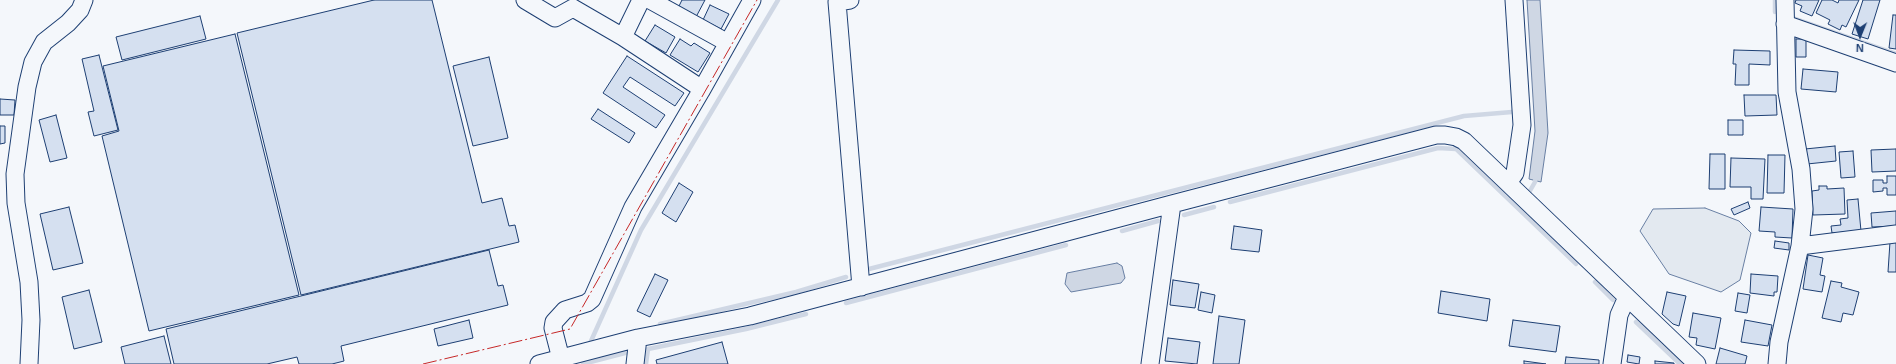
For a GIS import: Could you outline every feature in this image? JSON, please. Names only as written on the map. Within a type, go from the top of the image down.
[{"type":"street","points":[[30,364],[31,320],[29,282],[16,203],[16,174],[27,87],[33,62],[44,42],[68,23],[80,10],[84,0]]},
{"type":"street","points":[[525,0],[555,18],[573,8],[623,37],[699,87],[701,91]]},
{"type":"street","points":[[623,37],[641,0]]},
{"type":"street","points":[[650,0],[728,43]]},
{"type":"street","points":[[561,358],[553,328],[554,322],[565,310],[587,303],[592,299],[633,207],[752,0]]},
{"type":"street","points":[[850,0],[837,2],[861,287]]},
{"type":"street","points":[[1508,183],[1515,173],[1522,126],[1514,0]]},
{"type":"street","points":[[1776,364],[1779,342],[1800,246],[1804,209],[1801,169],[1786,92],[1785,0]]},
{"type":"street","points":[[1785,24],[1896,63]]},
{"type":"street","points":[[539,364],[638,338],[750,316],[1436,135],[1456,137],[1464,142],[1697,364]]},
{"type":"street","points":[[1150,364],[1172,204]]},
{"type":"street","points":[[1800,246],[1896,234]]},
{"type":"street","points":[[1612,364],[1619,315],[1627,297]]},
{"type":"street","points":[[635,364],[638,338]]},
{"type":"shaded area","points":[[1527,0],[1540,0],[1548,133],[1541,182],[1529,179],[1535,131]]},
{"type":"shaded area","points":[[1705,208],[1739,221],[1751,233],[1740,280],[1721,292],[1669,274],[1640,231],[1653,209]]},
{"type":"shaded area","points":[[1117,263],[1122,266],[1125,278],[1121,283],[1071,292],[1065,284],[1067,273]]},
{"type":"building","points":[[374,0],[432,0],[482,203],[502,198],[509,226],[515,225],[519,242],[301,295],[237,33]]},
{"type":"building","points":[[682,0],[705,0],[696,17],[678,8]]},
{"type":"building","points":[[1796,0],[1819,0],[1812,16],[1800,11],[1802,6],[1795,3]]},
{"type":"building","points":[[1822,0],[1832,0],[1838,3],[1839,0],[1859,0],[1846,27],[1842,25],[1840,30],[1828,24],[1830,20],[1816,13]]},
{"type":"building","points":[[1863,0],[1880,0],[1868,39],[1852,34]]},
{"type":"building","points":[[710,5],[729,14],[721,29],[703,20]]},
{"type":"building","points":[[1893,15],[1896,15],[1896,49],[1889,48]]},
{"type":"building","points":[[200,16],[206,39],[122,60],[116,37]]},
{"type":"building","points":[[655,25],[675,37],[666,53],[645,41]]},
{"type":"building","points":[[235,34],[299,295],[149,331],[102,136],[119,131],[103,66]]},
{"type":"building","points":[[680,39],[691,46],[694,43],[710,53],[698,72],[670,55]]},
{"type":"building","points":[[1796,39],[1806,39],[1806,57],[1796,57]]},
{"type":"building","points":[[1734,50],[1770,51],[1770,65],[1749,64],[1749,85],[1735,85],[1736,64],[1733,64]]},
{"type":"building","points":[[99,55],[118,130],[94,136],[88,112],[94,111],[82,59]]},
{"type":"building","points":[[627,56],[684,93],[675,106],[630,77],[623,87],[665,115],[656,128],[603,93]]},
{"type":"building","points":[[489,57],[508,138],[473,146],[453,66]]},
{"type":"building","points":[[1803,69],[1838,72],[1836,92],[1801,89]]},
{"type":"building","points":[[1744,95],[1776,95],[1777,115],[1745,116]]},
{"type":"building","points":[[0,99],[15,100],[14,115],[0,115]]},
{"type":"building","points":[[598,109],[635,133],[629,143],[591,119]]},
{"type":"building","points":[[56,115],[67,158],[50,162],[39,120]]},
{"type":"building","points":[[1728,120],[1743,120],[1743,135],[1728,135]]},
{"type":"building","points":[[0,126],[5,126],[5,143],[0,144]]},
{"type":"building","points":[[1835,146],[1836,161],[1807,164],[1805,149]]},
{"type":"building","points":[[1896,149],[1896,171],[1872,172],[1871,150]]},
{"type":"building","points":[[1853,151],[1855,177],[1841,178],[1839,152]]},
{"type":"building","points":[[1710,154],[1725,154],[1725,189],[1709,189]]},
{"type":"building","points":[[1768,155],[1785,155],[1784,193],[1767,193]]},
{"type":"building","points":[[1731,158],[1765,159],[1763,199],[1751,199],[1751,187],[1730,187]]},
{"type":"building","points":[[1887,176],[1896,176],[1896,195],[1887,195],[1887,188],[1883,188],[1883,191],[1873,192],[1873,180],[1883,180],[1883,183],[1887,183]]},
{"type":"building","points":[[679,183],[693,192],[676,222],[662,213]]},
{"type":"building","points":[[1819,186],[1827,186],[1827,189],[1844,188],[1845,214],[1813,215],[1812,191],[1819,190]]},
{"type":"building","points":[[1858,199],[1861,231],[1832,233],[1831,226],[1841,225],[1840,219],[1848,218],[1847,200]]},
{"type":"building","points":[[1748,202],[1750,208],[1734,215],[1731,209]]},
{"type":"building","points":[[69,207],[83,263],[53,270],[40,214]]},
{"type":"building","points":[[1761,207],[1793,209],[1792,238],[1775,237],[1775,232],[1759,231]]},
{"type":"building","points":[[1896,211],[1896,226],[1872,227],[1871,213]]},
{"type":"building","points":[[1234,226],[1262,230],[1259,252],[1231,249]]},
{"type":"building","points":[[1775,241],[1789,243],[1789,250],[1774,248]]},
{"type":"building","points":[[1890,242],[1896,242],[1896,272],[1888,272]]},
{"type":"building","points":[[489,250],[498,286],[503,285],[508,305],[341,346],[344,361],[332,364],[299,364],[297,357],[267,364],[174,364],[166,329]]},
{"type":"building","points":[[1808,255],[1823,258],[1820,275],[1825,276],[1822,292],[1803,289]]},
{"type":"building","points":[[655,274],[668,280],[650,317],[637,311]]},
{"type":"building","points":[[1751,274],[1778,276],[1777,292],[1774,292],[1774,296],[1750,293]]},
{"type":"building","points":[[1173,280],[1199,284],[1195,308],[1170,305]]},
{"type":"building","points":[[1831,281],[1842,283],[1841,287],[1859,292],[1853,315],[1843,313],[1841,322],[1822,318]]},
{"type":"building","points":[[89,290],[102,342],[74,349],[62,297]]},
{"type":"building","points":[[1441,291],[1490,299],[1487,321],[1438,313]]},
{"type":"building","points":[[1201,292],[1215,295],[1212,313],[1198,310]]},
{"type":"building","points":[[1667,292],[1686,296],[1679,326],[1673,324],[1662,314]]},
{"type":"building","points":[[1738,293],[1750,295],[1747,313],[1735,311]]},
{"type":"building","points":[[1693,313],[1721,318],[1715,349],[1696,345],[1697,338],[1689,337]]},
{"type":"building","points":[[1219,316],[1245,320],[1239,364],[1213,364]]},
{"type":"building","points":[[469,320],[473,338],[438,346],[434,329]]},
{"type":"building","points":[[1513,320],[1560,326],[1556,352],[1509,346]]},
{"type":"building","points":[[1745,320],[1772,325],[1768,346],[1741,342]]},
{"type":"building","points":[[164,336],[171,364],[125,364],[121,347]]},
{"type":"building","points":[[1168,338],[1200,342],[1197,364],[1165,361]]},
{"type":"building","points":[[722,342],[728,364],[657,364],[656,360]]},
{"type":"building","points":[[1720,348],[1747,356],[1745,364],[1716,364]]},
{"type":"building","points":[[1628,355],[1640,357],[1639,364],[1627,362]]},
{"type":"building","points":[[1566,357],[1599,360],[1599,364],[1565,364]]},
{"type":"building","points":[[1524,361],[1546,364],[1524,364]]},
{"type":"building","points":[[1655,361],[1674,363],[1674,364],[1655,364]]},
{"type":"waterway","points":[[591,341],[641,230],[778,0]]},
{"type":"waterway","points":[[1775,0],[1775,12]]},
{"type":"waterway","points":[[1793,18],[1896,54]]},
{"type":"waterway","points":[[869,269],[1464,116],[1512,112]]},
{"type":"waterway","points":[[1230,202],[1438,148],[1456,149],[1576,264]]},
{"type":"waterway","points":[[1527,196],[1535,182],[1536,175]]},
{"type":"waterway","points":[[1184,215],[1214,207]]},
{"type":"waterway","points":[[1122,231],[1158,221]]},
{"type":"waterway","points":[[846,303],[1066,245]]},
{"type":"waterway","points":[[660,324],[796,292],[846,277]]},
{"type":"waterway","points":[[1595,282],[1613,300]]},
{"type":"waterway","points":[[646,364],[648,349],[746,329],[806,314]]},
{"type":"waterway","points":[[1636,322],[1680,364]]},
{"type":"waterway","points":[[583,364],[625,353]]},
{"type":"power","points":[[423,364],[570,329],[757,0]]}]
